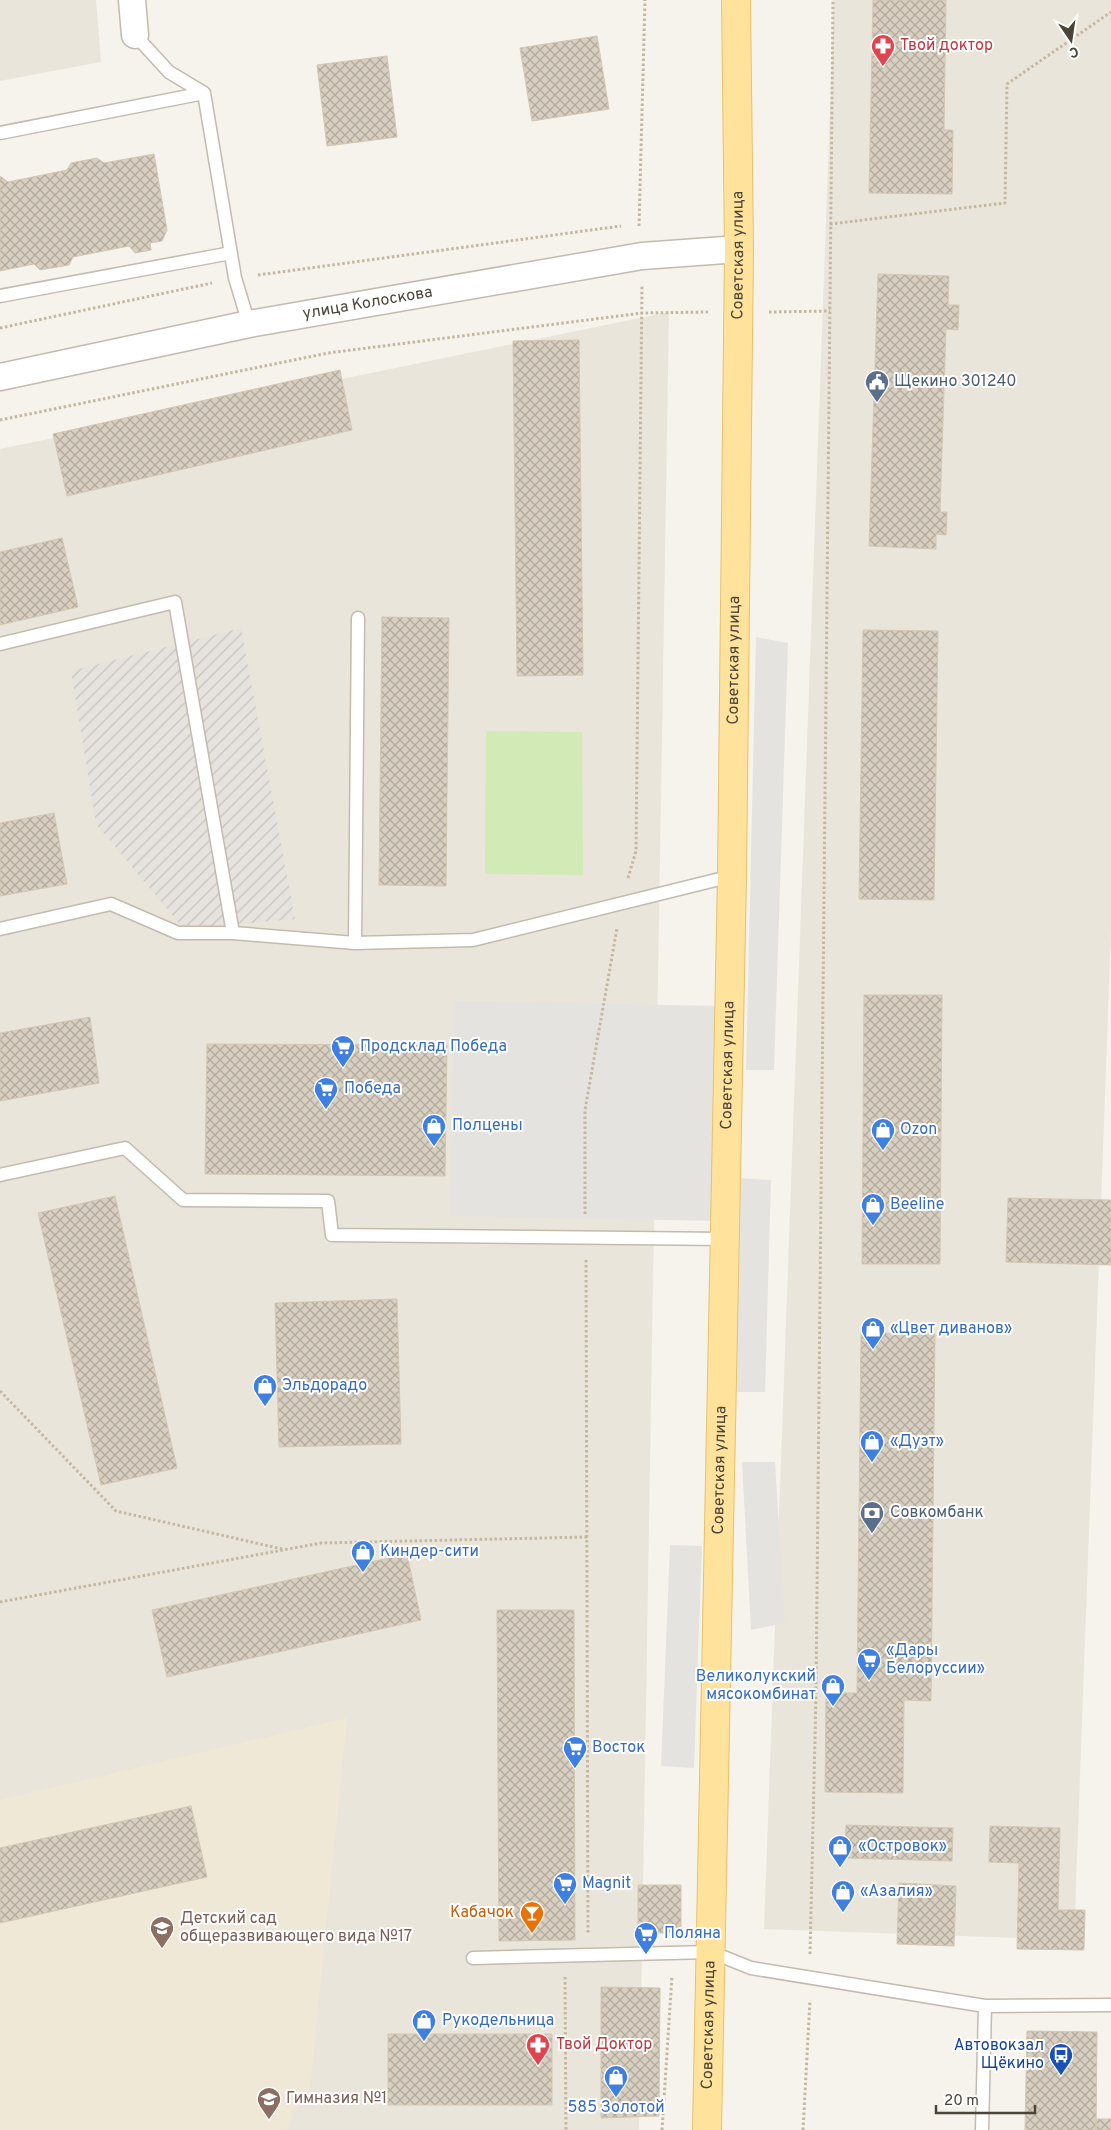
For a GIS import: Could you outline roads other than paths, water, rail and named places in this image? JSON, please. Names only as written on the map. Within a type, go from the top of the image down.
[{"type":"main road","name":"Советская улица","points":[[707,2130],[732,876],[739,249],[736,0]]},
{"type":"street","points":[[132,0],[135,36]]},
{"type":"street","name":"улица Колоскова","points":[[0,377],[249,324],[642,256],[739,249]]},
{"type":"lane","points":[[135,36],[169,72],[204,92]]},
{"type":"lane","points":[[0,133],[204,92]]},
{"type":"lane","points":[[204,92],[235,278],[249,324]]},
{"type":"lane","points":[[0,296],[231,253]]},
{"type":"lane","points":[[0,644],[175,602],[233,933]]},
{"type":"lane","points":[[355,943],[358,618]]},
{"type":"lane","points":[[0,929],[112,904],[178,933],[233,933],[355,943],[473,940],[732,876]]},
{"type":"lane","points":[[0,1174],[125,1148],[183,1200],[328,1202],[332,1235],[726,1239]]},
{"type":"lane","points":[[473,1958],[588,1957],[711,1952],[751,1968],[985,2006],[1111,2005]]},
{"type":"lane","points":[[982,2130],[985,2006]]},
{"type":"place","name":"Твой доктор","points":[[883,67]]},
{"type":"place","name":"Щекино 301240","points":[[877,403]]},
{"type":"place","name":"Продсклад Победа","points":[[343,1068]]},
{"type":"place","name":"Победа","points":[[326,1110]]},
{"type":"place","name":"Полцены","points":[[434,1147]]},
{"type":"place","name":"Ozon","points":[[883,1151]]},
{"type":"place","name":"Beeline","points":[[873,1226]]},
{"type":"place","name":"«Цвет диванов»","points":[[873,1350]]},
{"type":"place","name":"Эльдорадо","points":[[265,1407]]},
{"type":"place","name":"«Дуэт»","points":[[872,1463]]},
{"type":"place","name":"Совкомбанк","points":[[872,1534]]},
{"type":"place","name":"Киндер-сити","points":[[363,1573]]},
{"type":"place","name":"«Дары Белоруссии»","points":[[869,1681]]},
{"type":"place","name":"Великолукский мясокомбинат","points":[[833,1707]]},
{"type":"place","name":"Восток","points":[[575,1769]]},
{"type":"place","name":"«Островок»","points":[[840,1868]]},
{"type":"place","name":"Magnit","points":[[565,1905]]},
{"type":"place","name":"«Азалия»","points":[[843,1913]]},
{"type":"place","name":"Кабачок","points":[[532,1934]]},
{"type":"place","name":"Детский сад общеразвивающего вида №17","points":[[162,1949]]},
{"type":"place","name":"Поляна","points":[[646,1955]]},
{"type":"place","name":"Рукодельница","points":[[424,2042]]},
{"type":"place","name":"Твой Доктор","points":[[538,2066]]},
{"type":"place","name":"Автовокзал Щёкино","points":[[1061,2076]]},
{"type":"place","name":"585 Золотой","points":[[616,2098]]},
{"type":"place","name":"Гимназия №1","points":[[269,2120]]}]
